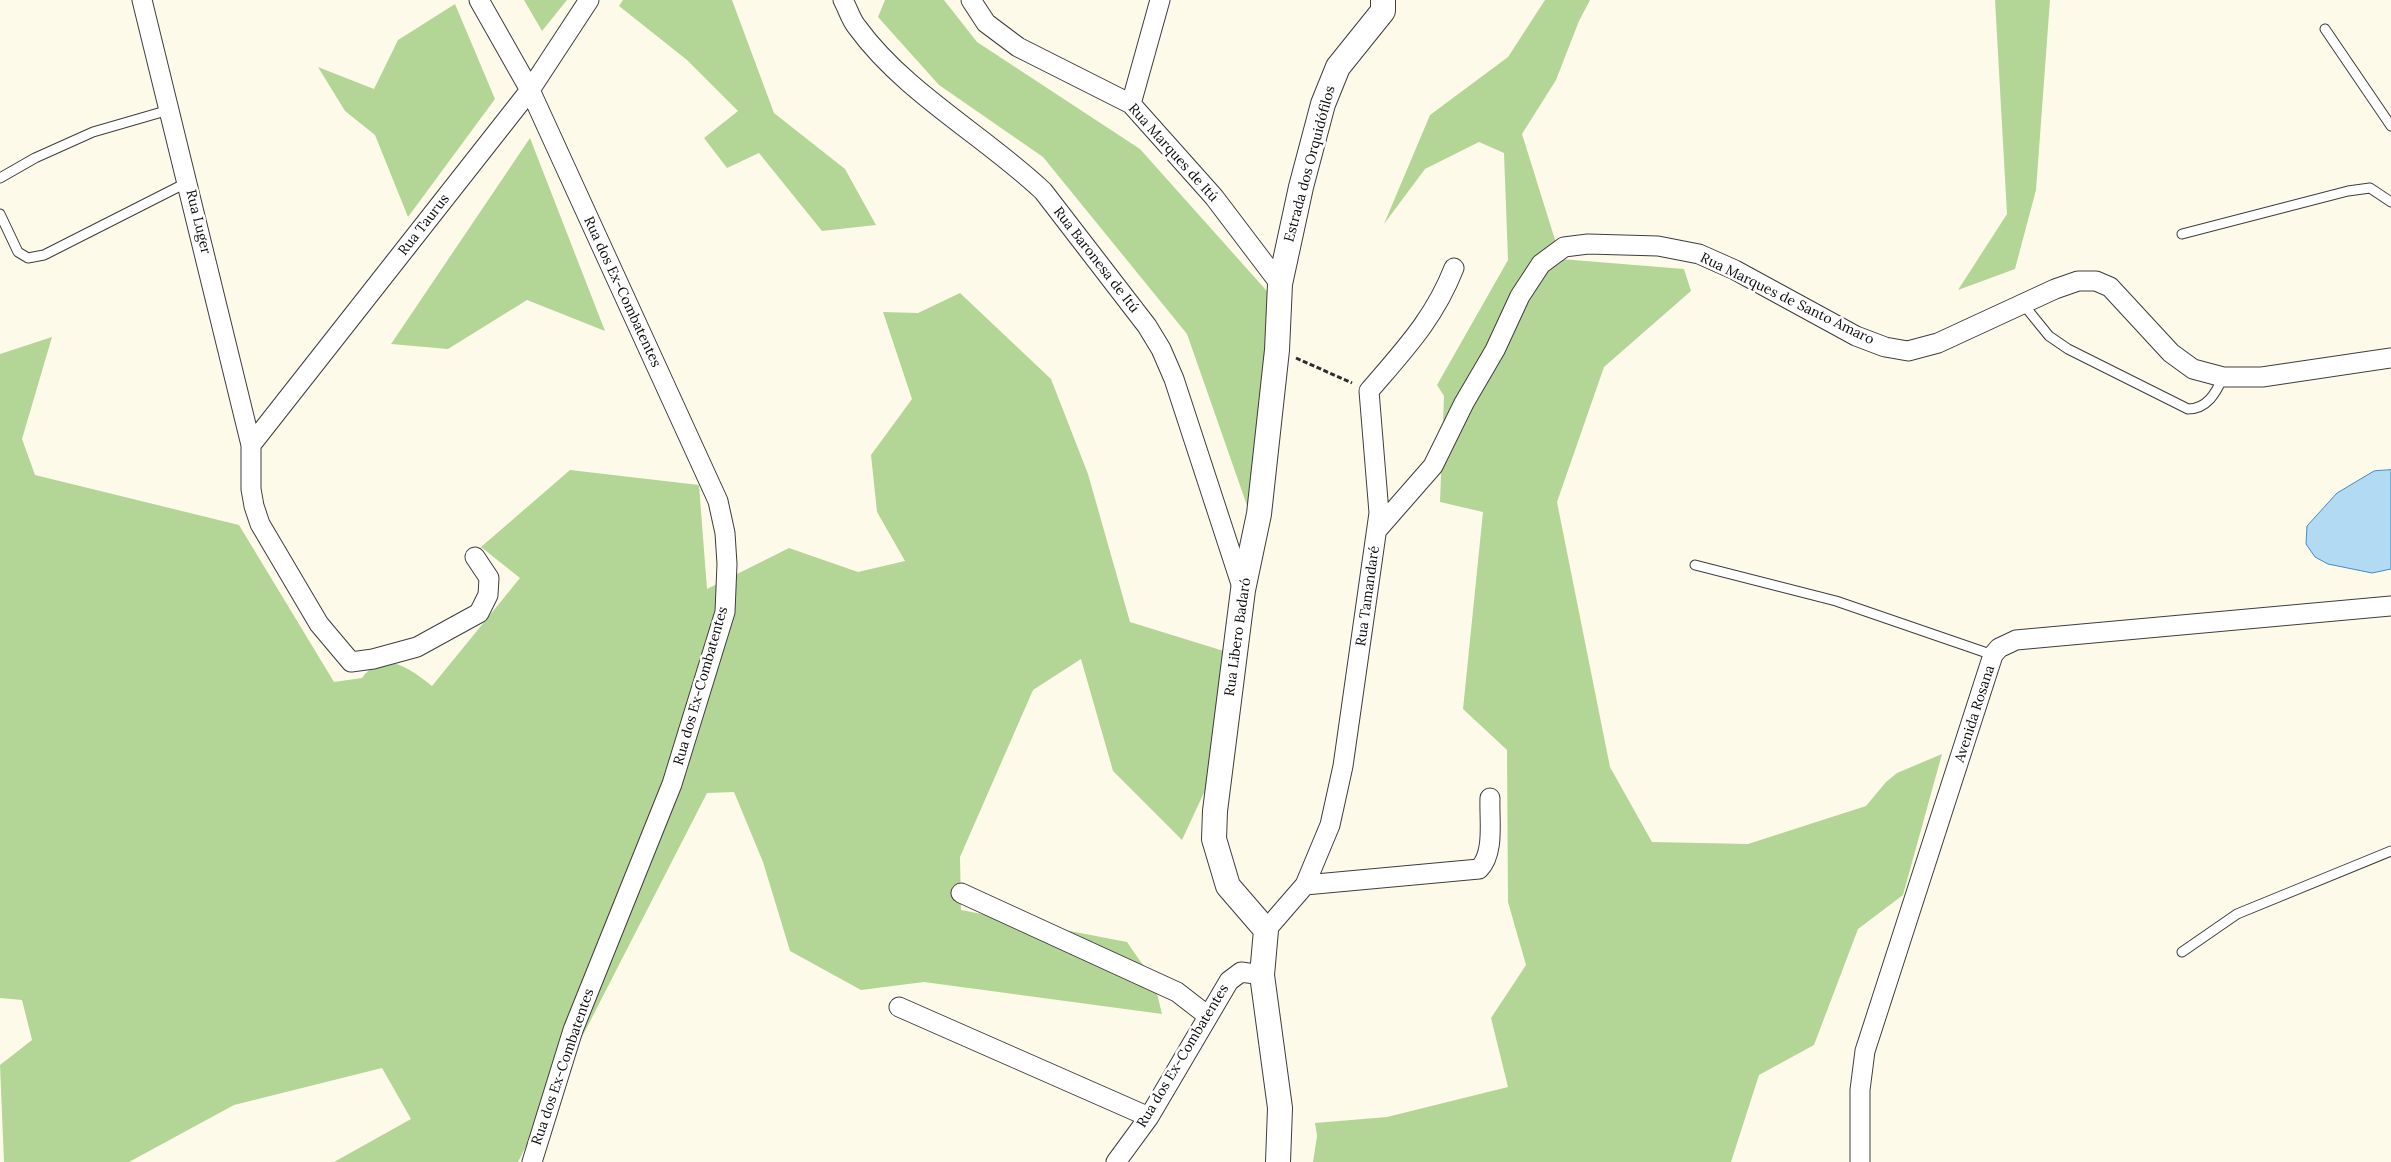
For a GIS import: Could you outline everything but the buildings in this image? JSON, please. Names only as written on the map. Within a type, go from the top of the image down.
[{"type":"street","name":"Rua Luger","points":[[142,0],[252,445],[254,506],[260,524],[319,624],[351,662],[373,660],[417,647],[479,613],[488,595],[489,578],[475,557]]},
{"type":"street","name":"Rua dos Ex-Combatentes","points":[[479,0],[530,90],[718,501],[725,533],[727,564],[725,612],[672,784],[572,1030],[532,1162]]},
{"type":"street","name":"Rua Taurus","points":[[252,445],[530,90],[589,0]]},
{"type":"street","name":"Rua Baronesa de Itú","points":[[843,0],[856,26],[892,67],[1022,171],[1043,191],[1147,326],[1161,349],[1174,380],[1243,590]]},
{"type":"street","name":"Rua Marques de Itú","points":[[970,0],[986,23],[1018,46],[1131,104],[1214,197],[1280,284]]},
{"type":"street","points":[[1131,104],[1160,0]]},
{"type":"street","name":"Estrada dos Orquidófilos","points":[[1280,284],[1301,188],[1323,104],[1338,67],[1386,4]]},
{"type":"street","name":"Rua Marques de Santo Amaro","points":[[1377,530],[1433,466],[1464,403],[1495,350],[1520,296],[1541,264],[1564,247],[1588,244],[1658,246],[1700,254],[1734,270],[1856,336],[1885,347],[1908,351],[1938,343],[2078,281],[2096,281],[2110,287],[2171,353],[2193,369],[2222,377],[2262,377],[2391,358]]},
{"type":"street","points":[[1369,391],[1426,322],[1443,296],[1454,268]]},
{"type":"street","name":"Rua Libero Badaró","points":[[1266,930],[1228,886],[1214,839],[1215,811],[1243,590],[1259,514],[1277,350],[1280,284]]},
{"type":"street","name":"Rua Tamandaré","points":[[1266,930],[1305,885],[1330,825],[1343,766],[1379,513],[1369,391]]},
{"type":"street","name":"Avenida Rosana","points":[[1860,1162],[1860,1090],[1865,1050],[1994,655],[1999,648],[2016,640],[2391,606]]},
{"type":"street","points":[[1305,885],[1479,868],[1487,861],[1490,798]]},
{"type":"street","points":[[961,893],[1177,992],[1208,1016]]},
{"type":"street","points":[[1266,930],[1262,975],[1280,1108],[1278,1162]]},
{"type":"street","name":"Rua dos Ex-Combatentes","points":[[1116,1162],[1149,1117],[1228,980],[1240,972],[1262,975]]},
{"type":"street","points":[[899,1007],[1149,1117]]},
{"type":"lane","points":[[2325,29],[2391,126]]},
{"type":"lane","points":[[0,178],[36,158],[92,132],[169,110]]},
{"type":"lane","points":[[0,214],[18,252],[28,258],[44,255],[188,182]]},
{"type":"lane","points":[[2182,234],[2348,191],[2370,188],[2391,202]]},
{"type":"lane","points":[[2023,304],[2049,336],[2068,350],[2188,409],[2196,409],[2206,404],[2218,389],[2222,377]]},
{"type":"lane","points":[[1695,565],[1836,601],[1994,655]]},
{"type":"lane","points":[[2182,952],[2237,914],[2391,851]]},
{"type":"path","points":[[1277,350],[1369,391]]},
{"type":"green space","points":[[524,0],[567,0],[542,31]]},
{"type":"green space","points":[[623,0],[732,0],[774,113],[845,169],[876,225],[822,231],[759,153],[727,168],[704,138],[738,111],[687,60],[619,6]]},
{"type":"green space","points":[[885,0],[944,0],[977,42],[1140,149],[1274,299],[1251,517],[1187,334],[1043,157],[939,85],[878,17]]},
{"type":"green space","points":[[1545,0],[1590,0],[1579,21],[1556,80],[1522,134],[1561,259],[1684,269],[1691,291],[1604,367],[1557,502],[1610,767],[1652,842],[1748,844],[1866,806],[1886,782],[1897,773],[1942,754],[1903,895],[1858,929],[1814,1045],[1759,1075],[1731,1162],[1313,1162],[1317,1136],[1315,1123],[1387,1117],[1508,1087],[1491,1018],[1526,965],[1508,902],[1507,750],[1463,709],[1483,512],[1440,502],[1444,396],[1437,385],[1508,260],[1504,153],[1479,142],[1425,169],[1384,224],[1430,115],[1508,57]]},
{"type":"green space","points":[[1995,0],[2050,0],[2036,190],[2015,269],[1958,290],[2007,214]]},
{"type":"green space","points":[[455,4],[495,99],[408,217],[375,135],[345,111],[318,67],[374,89],[398,40]]},
{"type":"green space","points":[[530,138],[605,331],[527,300],[448,349],[391,344]]},
{"type":"green space","points":[[960,293],[1051,379],[1088,474],[1130,622],[1227,652],[1208,784],[1182,840],[1113,771],[1081,659],[1033,690],[960,857],[961,910],[1127,942],[1154,981],[1162,1014],[924,982],[861,990],[790,951],[763,862],[734,792],[707,793],[518,1162],[334,1162],[411,1119],[382,1068],[234,1105],[129,1162],[4,1162],[0,1065],[32,1040],[22,1000],[0,998],[0,354],[52,337],[22,439],[35,475],[239,525],[334,682],[362,678],[370,669],[379,664],[388,663],[406,668],[432,686],[520,578],[481,547],[570,470],[699,485],[707,589],[789,548],[858,572],[905,561],[877,512],[871,455],[912,399],[883,312],[918,313]]},
{"type":"water","points":[[2391,470],[2391,569],[2372,573],[2328,564],[2315,557],[2306,544],[2307,526],[2337,493],[2374,471]]}]
